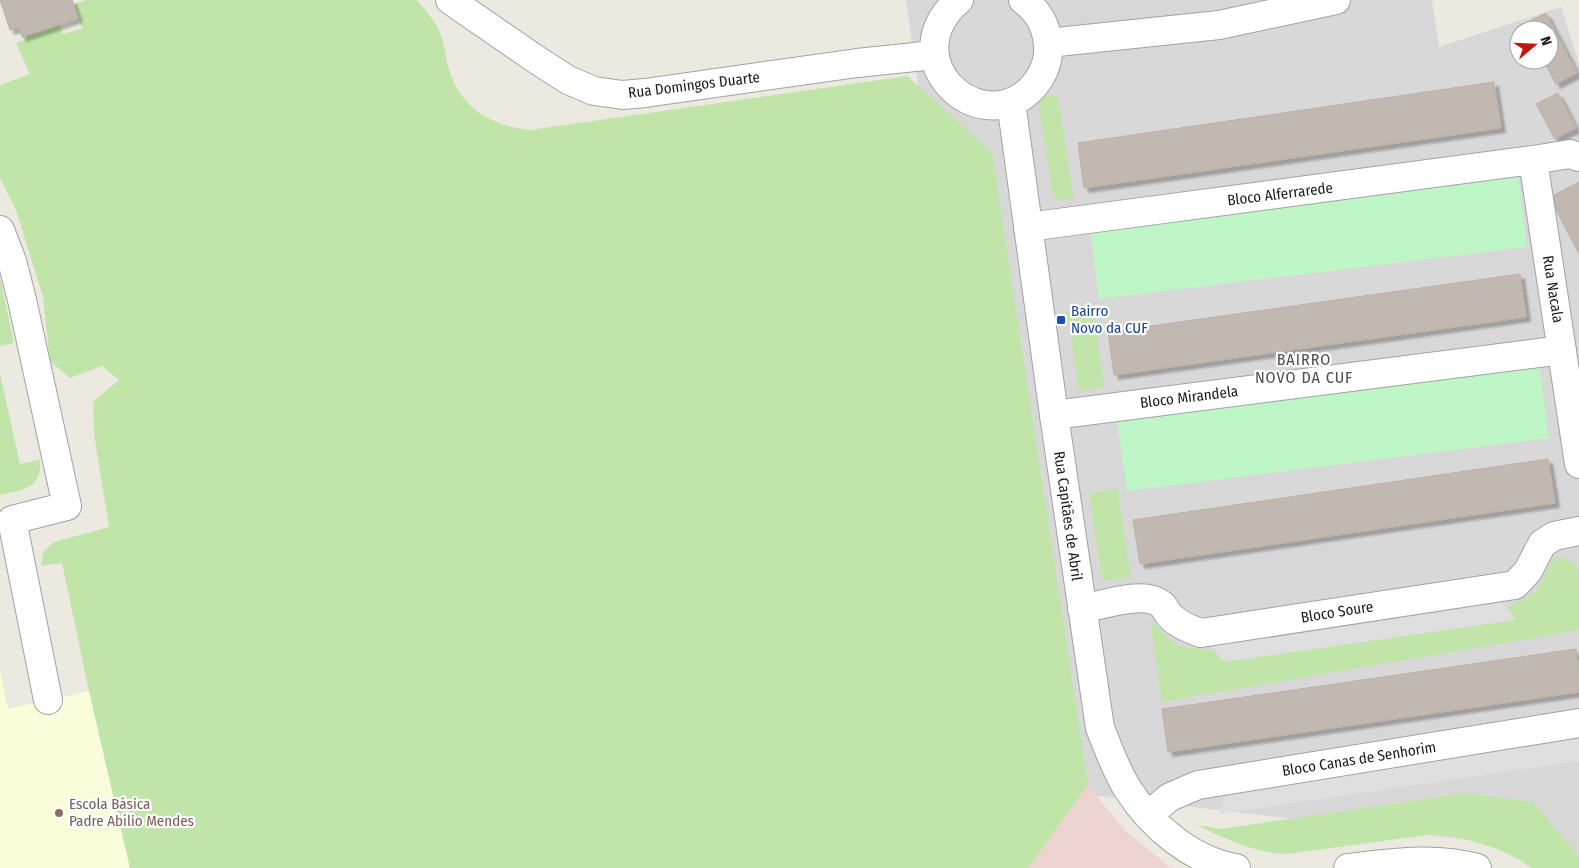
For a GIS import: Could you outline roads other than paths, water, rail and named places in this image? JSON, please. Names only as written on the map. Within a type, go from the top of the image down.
[{"type":"street","name":"Rua Domingos Duarte","points":[[450,0],[568,80],[594,92],[624,95],[645,93],[857,63],[934,55]]},
{"type":"street","points":[[959,0],[948,10],[939,23],[934,55],[938,70],[956,93],[968,100],[982,104],[997,105],[1011,102],[1025,94],[1036,84],[1044,72],[1048,58],[1046,29],[1039,16],[1023,0]]},
{"type":"street","points":[[1048,43],[1219,25],[1336,0]]},
{"type":"street","name":"Rua Capitães de Abril","points":[[1011,102],[1100,728],[1115,766],[1129,792],[1148,816],[1176,842],[1205,858],[1236,868]]},
{"type":"street","points":[[1533,160],[1570,154],[1579,157]]},
{"type":"street","name":"Bloco Alferrarede","points":[[1028,227],[1533,160]]},
{"type":"street","name":"Rua Nacala","points":[[1533,160],[1579,464]]},
{"type":"street","points":[[0,230],[12,261],[20,292],[67,506],[12,520],[48,700]]},
{"type":"street","name":"Bloco Mirandela","points":[[1054,415],[1562,350]]},
{"type":"street","name":"Bloco Soure","points":[[1082,609],[1130,599],[1148,598],[1160,604],[1171,617],[1183,626],[1201,633],[1516,585],[1528,571],[1542,544],[1554,536],[1579,530]]},
{"type":"street","name":"Bloco Canas de Senhorim","points":[[1148,816],[1170,796],[1198,785],[1579,723]]},
{"type":"street","points":[[1348,868],[1408,860],[1443,862],[1477,868]]},
{"type":"place","name":"Bairro Novo da CUF","points":[[1061,320]]},
{"type":"place","name":"Escola Básica Padre Abílio Mendes","points":[[59,813]]},
{"type":"district","name":"BAIRRO NOVO DA CUF","points":[[1304,368]]}]
